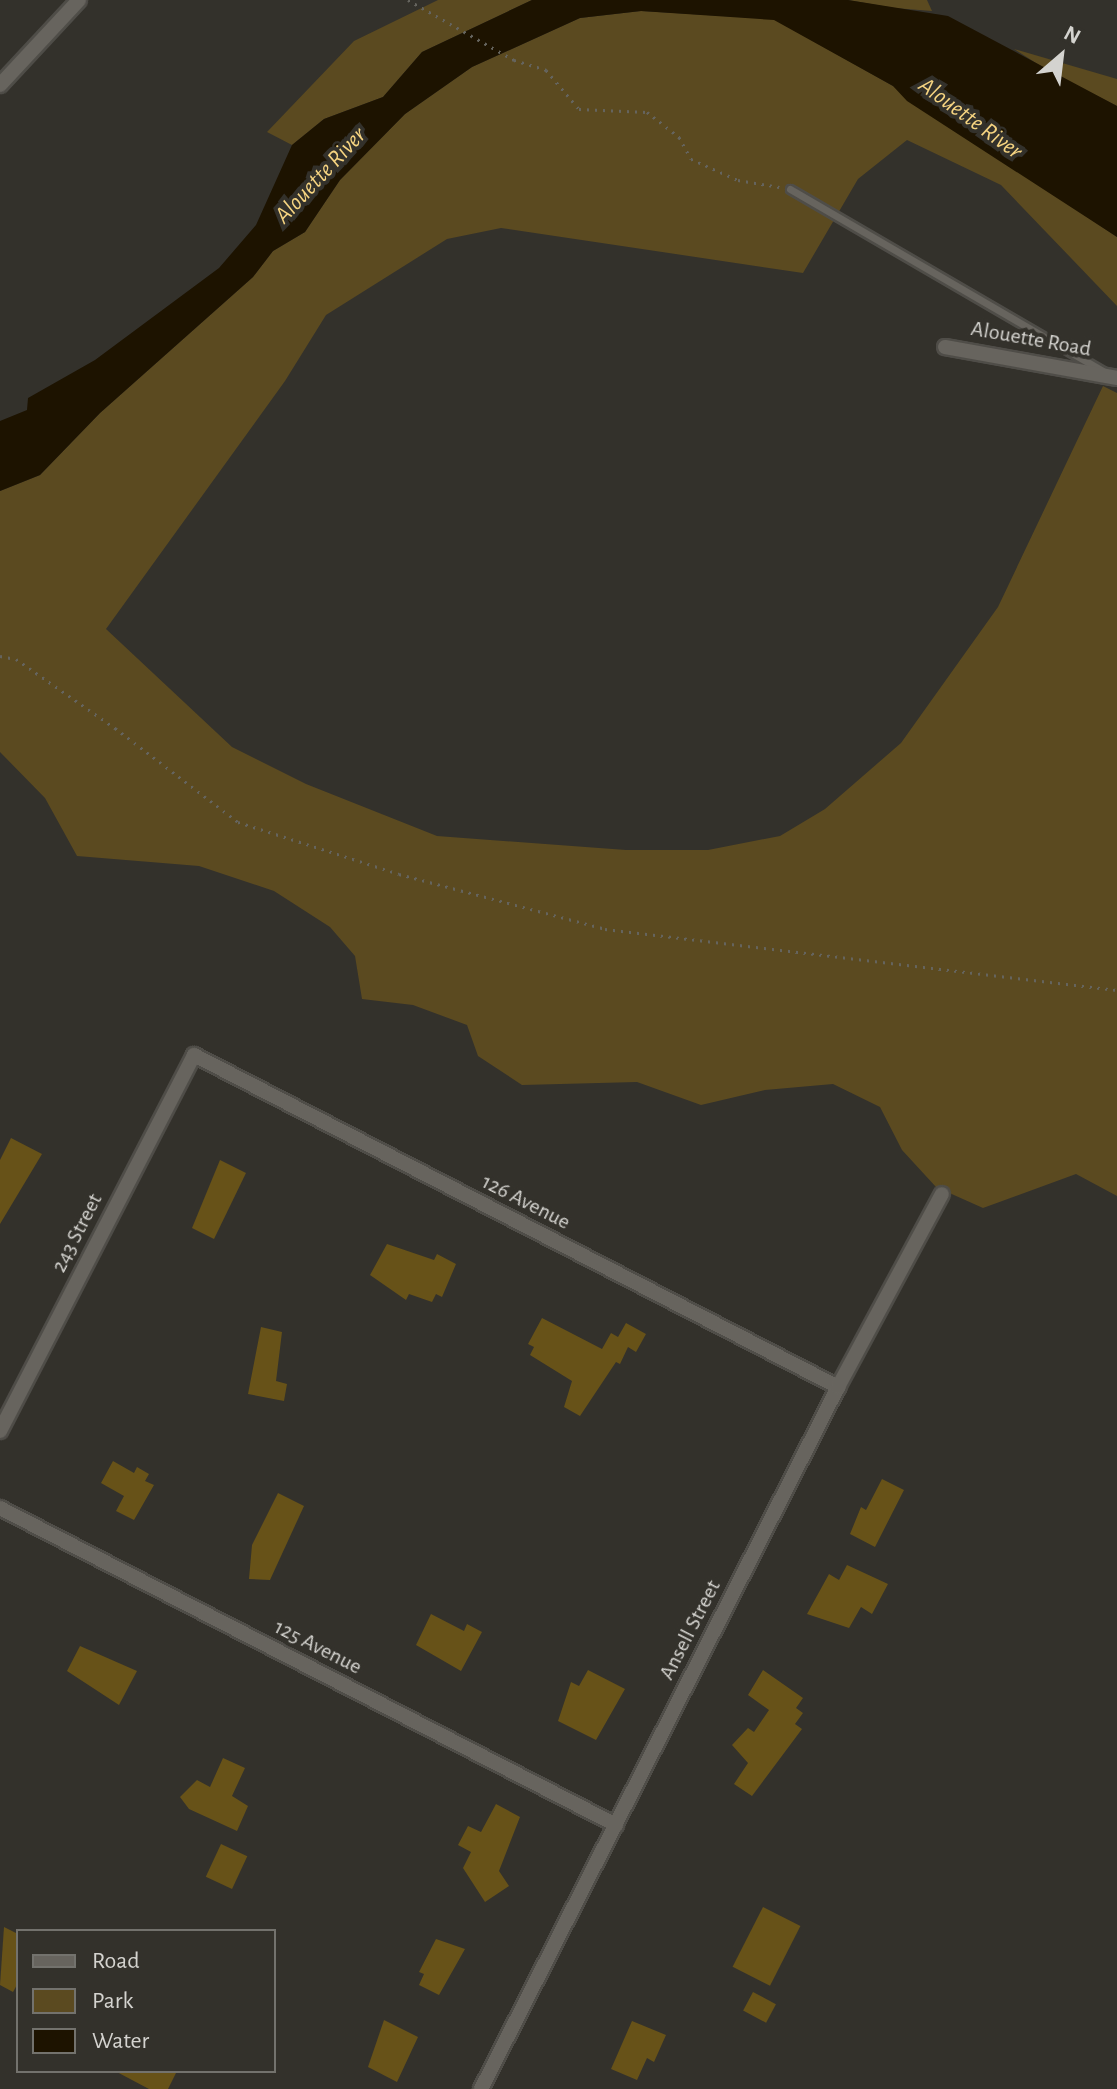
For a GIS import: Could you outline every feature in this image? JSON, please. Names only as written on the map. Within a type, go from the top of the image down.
[{"type":"street","points":[[0,85],[79,0]]},
{"type":"street","name":"Alouette Road","points":[[945,347],[1114,377]]},
{"type":"street","name":"126 Avenue","points":[[194,1055],[838,1387]]},
{"type":"street","name":"243 Street","points":[[0,1431],[194,1055]]},
{"type":"street","name":"Ansell Street","points":[[481,2089],[838,1387],[942,1194]]},
{"type":"street","name":"125 Avenue","points":[[0,1508],[616,1825]]},
{"type":"lane","points":[[790,189],[1114,377]]},
{"type":"path","points":[[408,0],[514,60],[546,70],[579,109],[647,112],[679,137],[691,159],[738,180],[790,189]]},
{"type":"path","points":[[0,656],[16,659],[115,728],[238,822],[399,874],[605,929],[1117,990]]},
{"type":"green space","points":[[438,0],[532,0],[422,52],[383,97],[324,119],[292,145],[267,132],[354,41]]},
{"type":"green space","points":[[848,0],[927,0],[932,11],[894,8]]},
{"type":"green space","points":[[641,11],[774,19],[893,86],[1117,237],[1117,306],[1001,185],[907,140],[858,179],[803,273],[501,228],[447,239],[326,315],[285,381],[106,629],[232,747],[306,784],[437,836],[626,850],[708,850],[780,836],[825,809],[901,743],[998,607],[1103,386],[1117,393],[1117,1196],[1076,1174],[983,1208],[936,1187],[902,1150],[880,1107],[833,1084],[765,1090],[701,1105],[637,1082],[522,1085],[478,1056],[467,1025],[413,1005],[362,999],[355,956],[330,927],[274,891],[199,866],[77,856],[45,798],[0,752],[0,491],[40,475],[100,413],[253,277],[273,251],[305,232],[340,180],[405,114],[472,67],[580,18]]},
{"type":"green space","points":[[1014,49],[1117,79],[1117,106],[1050,72]]},
{"type":"water","name":"Alouette River","points":[[532,0],[848,0],[948,16],[1117,106],[1117,237],[907,101],[893,86],[774,20],[641,11],[580,18],[472,67],[405,114],[340,180],[305,232],[273,251],[253,277],[100,413],[40,475],[0,491],[0,421],[27,410],[28,398],[95,360],[219,268],[256,225],[292,145],[324,119],[383,97],[422,52]]},
{"type":"building","points":[[11,1138],[42,1154],[0,1224],[0,1160]]},
{"type":"building","points":[[220,1160],[246,1173],[214,1239],[192,1228]]},
{"type":"building","points":[[387,1244],[434,1260],[437,1254],[456,1264],[442,1297],[436,1294],[432,1302],[409,1294],[406,1300],[370,1275]]},
{"type":"building","points":[[542,1318],[602,1349],[611,1333],[618,1337],[626,1323],[646,1334],[636,1352],[628,1347],[620,1364],[616,1362],[580,1416],[564,1407],[572,1381],[530,1355],[534,1347],[528,1344]]},
{"type":"building","points":[[261,1327],[282,1332],[276,1381],[287,1384],[284,1401],[248,1394]]},
{"type":"building","points":[[113,1461],[134,1473],[137,1467],[149,1474],[145,1481],[154,1485],[134,1520],[116,1511],[124,1496],[101,1483]]},
{"type":"building","points":[[882,1479],[904,1490],[875,1547],[850,1534],[861,1507],[866,1510]]},
{"type":"building","points":[[278,1493],[304,1506],[270,1580],[249,1579],[252,1545]]},
{"type":"building","points":[[847,1565],[888,1584],[872,1614],[861,1607],[849,1628],[807,1614],[829,1574],[839,1580]]},
{"type":"building","points":[[431,1614],[464,1631],[467,1624],[482,1632],[461,1671],[416,1645]]},
{"type":"building","points":[[80,1646],[137,1671],[119,1705],[67,1671]]},
{"type":"building","points":[[588,1670],[625,1689],[596,1740],[558,1721],[571,1682],[579,1686]]},
{"type":"building","points":[[763,1670],[803,1698],[796,1708],[803,1713],[795,1724],[802,1729],[752,1796],[734,1784],[748,1763],[732,1745],[748,1728],[754,1732],[769,1710],[748,1695]]},
{"type":"building","points":[[223,1758],[245,1768],[232,1796],[248,1806],[237,1831],[189,1809],[180,1797],[197,1780],[210,1787]]},
{"type":"building","points":[[496,1804],[520,1817],[499,1871],[509,1886],[485,1902],[463,1868],[471,1852],[458,1845],[468,1826],[481,1832]]},
{"type":"building","points":[[221,1844],[247,1856],[232,1889],[206,1877]]},
{"type":"building","points":[[763,1907],[800,1926],[770,1986],[733,1967]]},
{"type":"building","points":[[4,1927],[16,1933],[16,1987],[13,1992],[0,1985]]},
{"type":"building","points":[[436,1939],[465,1949],[439,1995],[419,1985],[424,1974],[419,1972]]},
{"type":"building","points":[[753,1992],[776,2004],[766,2023],[743,2011]]},
{"type":"building","points":[[384,2020],[418,2037],[397,2082],[368,2067]]},
{"type":"building","points":[[632,2021],[666,2035],[654,2062],[647,2058],[637,2080],[611,2069]]},
{"type":"building","points":[[119,2073],[176,2073],[168,2089],[149,2089]]}]
